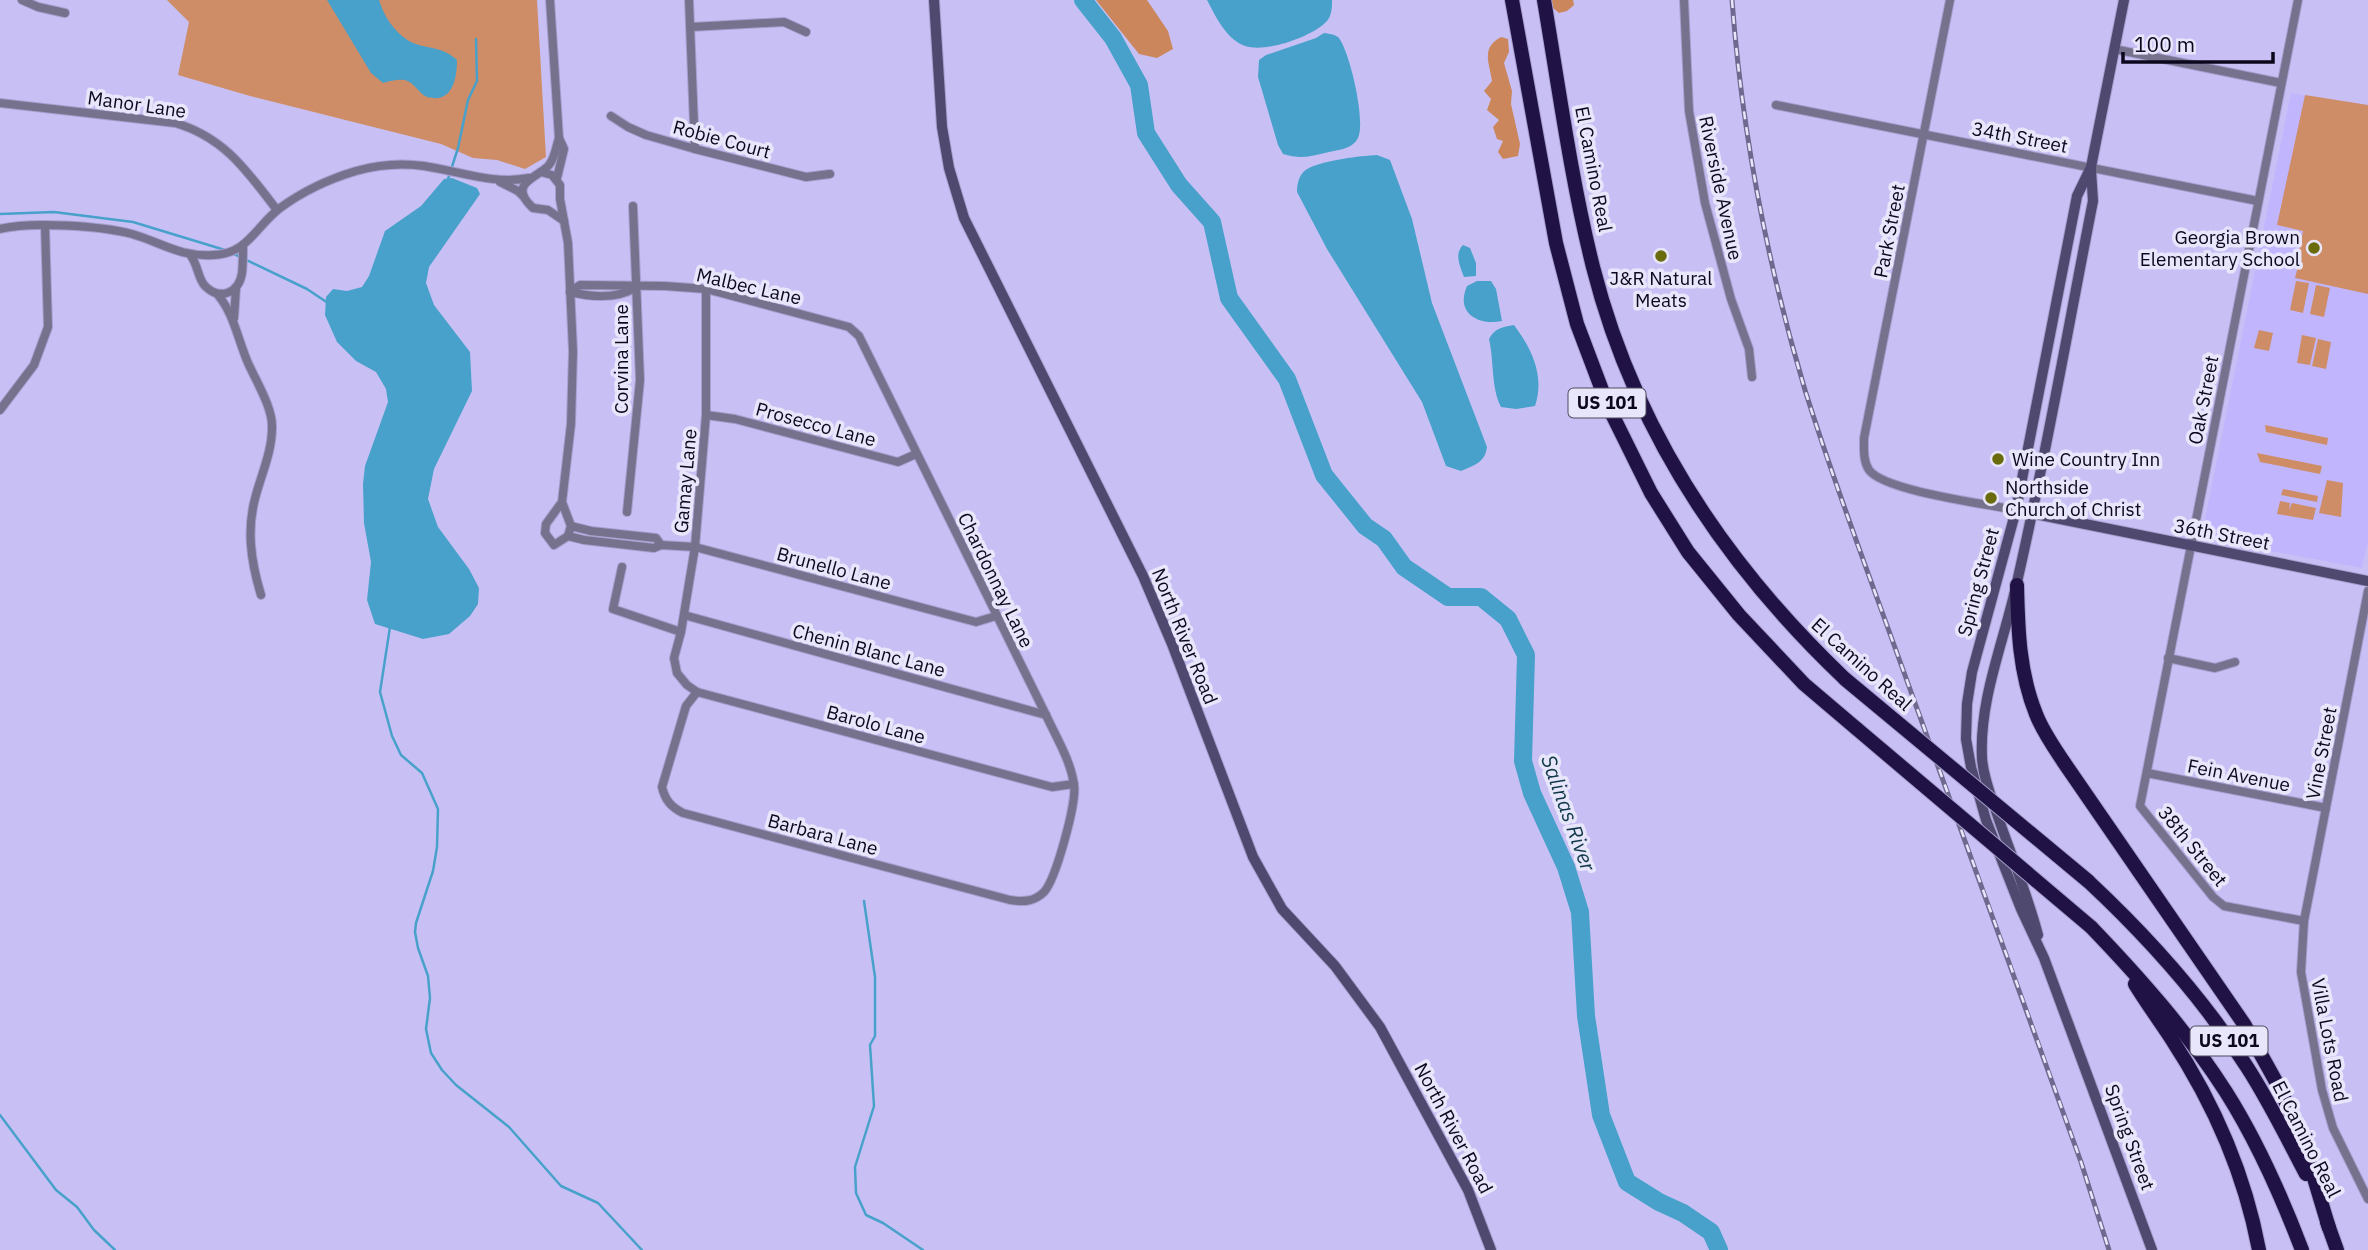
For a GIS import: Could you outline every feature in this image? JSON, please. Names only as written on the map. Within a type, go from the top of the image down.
[{"type":"highway","name":"US 101","points":[[1512,0],[1556,243],[1577,324],[1608,406],[1651,493],[1688,552],[1739,615],[1804,684],[2091,927],[2111,948],[2187,1035],[2226,1093],[2262,1156],[2284,1203],[2301,1250]]},
{"type":"highway","name":"El Camino Real","points":[[1544,0],[1576,183],[1594,268],[1613,332],[1637,394],[1679,477],[1701,512],[1756,585],[1810,646],[2088,881],[2136,926],[2192,990],[2246,1065],[2266,1098],[2308,1179],[2337,1250]]},
{"type":"highway","points":[[2017,585],[2021,659],[2026,686],[2037,716],[2063,761],[2244,1024],[2279,1087],[2302,1138],[2329,1228]]},
{"type":"highway","points":[[2111,948],[2172,1039],[2203,1093],[2233,1158],[2259,1250]]},
{"type":"main road","name":"North River Road","points":[[934,0],[942,127],[949,168],[964,218],[1148,587],[1253,857],[1282,909],[1335,966],[1380,1027],[1468,1190],[1491,1250]]},
{"type":"main road","name":"Spring Street","points":[[2044,958],[2030,902],[1993,804],[1982,760],[1986,709],[1997,656],[2017,585],[2093,201],[2091,167],[2124,0]]},
{"type":"main road","name":"Spring Street","points":[[2091,167],[2077,196],[2016,510],[1972,672],[1967,704],[1966,739],[1986,820],[2021,909],[2044,958],[2152,1250]]},
{"type":"main road","name":"36th Street","points":[[2016,510],[2368,581]]},
{"type":"street","points":[[22,0],[65,13]]},
{"type":"street","points":[[0,229],[85,227],[132,234],[191,256],[210,255],[238,250],[277,210],[327,182],[356,171],[391,165],[422,165],[494,179],[528,178],[541,172],[552,162],[559,138],[550,0]]},
{"type":"street","points":[[689,0],[695,149]]},
{"type":"street","name":"Riverside Avenue","points":[[1684,0],[1689,110],[1705,204],[1731,299],[1749,349],[1752,377]]},
{"type":"street","name":"Park Street","points":[[1868,468],[1864,438],[1950,0]]},
{"type":"street","name":"Oak Street","points":[[2140,806],[2298,0]]},
{"type":"street","points":[[691,27],[784,22],[806,32]]},
{"type":"street","points":[[2114,49],[2281,83]]},
{"type":"street","name":"Manor Lane","points":[[0,103],[175,122],[198,130],[224,148],[249,174],[277,210]]},
{"type":"street","name":"34th Street","points":[[1776,105],[2258,201]]},
{"type":"street","name":"Robie Court","points":[[611,116],[646,135],[695,149],[806,177],[830,174]]},
{"type":"street","points":[[559,138],[564,157],[557,178],[568,243],[573,351],[571,425],[562,502],[571,526],[568,536]]},
{"type":"street","points":[[541,172],[557,178]]},
{"type":"street","points":[[526,199],[524,185],[528,178]]},
{"type":"street","points":[[494,179],[518,191],[533,208],[548,210],[564,221]]},
{"type":"street","points":[[548,210],[560,199]]},
{"type":"street","name":"Corvina Lane","points":[[627,512],[640,380],[633,206]]},
{"type":"street","points":[[0,410],[34,365],[48,327],[45,226]]},
{"type":"street","points":[[234,324],[243,245]]},
{"type":"street","points":[[224,253],[237,261],[242,270]]},
{"type":"street","points":[[201,279],[204,263],[210,255]]},
{"type":"street","points":[[191,256],[198,265],[204,285],[226,304],[248,363],[260,385],[273,425],[267,461],[255,498],[249,541],[253,569],[261,595]]},
{"type":"street","name":"Malbec Lane","points":[[570,292],[587,296],[626,294],[636,287],[706,289],[853,330]]},
{"type":"street","points":[[218,295],[228,294],[236,288]]},
{"type":"street","name":"Gamay Lane","points":[[677,673],[674,659],[695,547],[706,415],[706,289]]},
{"type":"street","name":"Chardonnay Lane","points":[[853,330],[859,335],[1046,715],[1074,784],[1076,798],[1060,852]]},
{"type":"street","name":"Prosecco Lane","points":[[706,415],[735,419],[898,462],[916,454]]},
{"type":"street","name":"36th Street","points":[[1868,468],[1886,483],[2016,510]]},
{"type":"street","name":"Brunello Lane","points":[[562,502],[546,524],[545,533],[554,545],[568,536],[654,548],[661,545],[695,547],[976,622],[996,616]]},
{"type":"street","name":"Brunello Lane","points":[[571,526],[591,531],[656,538],[661,545]]},
{"type":"street","points":[[622,567],[612,609],[681,632]]},
{"type":"street","name":"Vine Street","points":[[2304,921],[2368,591]]},
{"type":"street","name":"Chenin Blanc Lane","points":[[684,615],[1046,715]]},
{"type":"street","points":[[2168,658],[2215,668],[2235,662]]},
{"type":"street","name":"Barolo Lane","points":[[677,673],[697,692],[1052,787],[1074,784]]},
{"type":"street","name":"Barbara Lane","points":[[697,692],[686,706],[662,787],[669,803],[683,813],[1023,902],[1033,900],[1052,882],[1060,852]]},
{"type":"street","name":"Fein Avenue","points":[[2147,773],[2326,808]]},
{"type":"street","name":"38th Street","points":[[2140,806],[2213,897],[2224,906],[2304,921]]},
{"type":"street","name":"Villa Lots Road","points":[[2304,921],[2301,971],[2322,1090],[2333,1128],[2368,1199]]},
{"type":"shaded area","points":[[167,0],[537,0],[546,157],[525,169],[497,160],[473,158],[441,144],[178,75],[189,22]]},
{"type":"shaded area","points":[[1096,0],[1147,0],[1168,31],[1173,49],[1157,58],[1139,54]]},
{"type":"shaded area","points":[[1548,0],[1573,0],[1574,5],[1559,13],[1547,3]]},
{"type":"shaded area","points":[[1501,37],[1508,39],[1509,52],[1504,63],[1512,91],[1511,104],[1520,144],[1518,156],[1503,159],[1498,152],[1503,141],[1497,139],[1493,127],[1499,120],[1487,110],[1491,99],[1484,91],[1492,81],[1489,50]]},
{"type":"shaded area","name":"Georgia Brown Elementary School","points":[[2291,93],[2368,105],[2368,541],[2362,568],[2201,538]]},
{"type":"shaded area","points":[[2305,95],[2368,105],[2368,294],[2295,278],[2303,231],[2277,225]]},
{"type":"shaded area","points":[[2296,281],[2309,283],[2303,313],[2290,310]]},
{"type":"shaded area","points":[[2316,285],[2330,288],[2324,317],[2310,314]]},
{"type":"shaded area","points":[[2259,330],[2273,333],[2269,351],[2254,348]]},
{"type":"shaded area","points":[[2302,335],[2316,338],[2310,365],[2297,363]]},
{"type":"shaded area","points":[[2318,339],[2331,342],[2326,369],[2312,366]]},
{"type":"shaded area","points":[[2265,425],[2328,438],[2327,445],[2266,432]]},
{"type":"shaded area","points":[[2257,453],[2322,466],[2320,474],[2260,462]]},
{"type":"shaded area","points":[[2327,480],[2343,483],[2341,517],[2319,513]]},
{"type":"shaded area","points":[[2283,489],[2318,496],[2317,502],[2281,495]]},
{"type":"shaded area","points":[[2280,501],[2290,503],[2289,510],[2292,503],[2316,508],[2313,520],[2277,514]]},
{"type":"water","points":[[327,0],[379,0],[390,23],[409,41],[439,50],[457,60],[452,88],[443,97],[436,98],[427,97],[405,80],[383,83],[371,73]]},
{"type":"water","points":[[1207,0],[1332,0],[1332,5],[1327,21],[1311,33],[1288,42],[1254,48],[1232,38],[1222,27]]},
{"type":"water","points":[[1324,33],[1339,38],[1348,58],[1360,117],[1358,138],[1348,147],[1314,156],[1283,154],[1258,77],[1259,60]]},
{"type":"water","points":[[1377,155],[1390,160],[1412,219],[1432,303],[1487,447],[1481,460],[1461,471],[1446,466],[1422,402],[1327,249],[1297,192],[1303,172],[1309,168],[1352,157]]},
{"type":"water","points":[[452,178],[477,188],[480,194],[429,267],[426,283],[434,305],[470,352],[472,391],[434,469],[428,499],[438,527],[469,569],[479,588],[478,604],[470,616],[449,634],[423,639],[375,624],[367,600],[371,562],[364,523],[363,484],[365,466],[388,402],[386,389],[376,372],[356,361],[337,342],[325,315],[326,297],[333,289],[347,291],[362,287],[369,276],[385,231],[421,206],[444,179]]},
{"type":"water","points":[[1463,245],[1470,248],[1476,263],[1476,276],[1464,277],[1458,256]]},
{"type":"water","points":[[1477,281],[1491,281],[1496,289],[1502,321],[1477,319],[1466,310],[1464,295],[1467,286]]},
{"type":"water","points":[[1514,325],[1531,353],[1538,384],[1535,406],[1516,409],[1501,407],[1494,383],[1489,339],[1499,329]]},
{"type":"waterway","name":"Salinas River","points":[[1083,0],[1113,38],[1139,85],[1146,133],[1179,185],[1212,222],[1229,298],[1287,379],[1324,475],[1365,526],[1384,539],[1404,567],[1448,597],[1481,597],[1508,619],[1526,655],[1523,761],[1532,793],[1566,867],[1580,912],[1586,1016],[1601,1115],[1627,1182],[1711,1232],[1719,1250]]},
{"type":"waterway","points":[[448,179],[468,100],[477,81],[476,39]]},
{"type":"waterway","points":[[0,214],[54,212],[133,222],[225,250]]},
{"type":"waterway","points":[[232,253],[307,289],[328,303]]},
{"type":"waterway","points":[[390,627],[380,692],[392,736],[401,755],[422,773],[438,809],[433,871],[415,932],[428,976],[430,998],[426,1029],[431,1053],[456,1085],[509,1127],[561,1186],[598,1203],[642,1250]]},
{"type":"waterway","points":[[864,901],[875,977],[875,1036],[870,1045],[874,1106],[855,1167],[856,1193],[866,1215],[923,1250]]},
{"type":"waterway","points":[[0,1115],[56,1190],[77,1207],[94,1230],[115,1250]]},
{"type":"railway","points":[[1732,0],[1742,99],[1758,197],[1779,294],[1805,390],[1852,529],[2081,1162],[2109,1250]]},
{"type":"place","name":"Georgia Brown Elementary School","points":[[2314,248]]},
{"type":"place","name":"J&R Natural Meats","points":[[1661,256]]},
{"type":"place","name":"Wine Country Inn","points":[[1998,459]]},
{"type":"place","name":"Northside Church of Christ","points":[[1991,498]]}]
